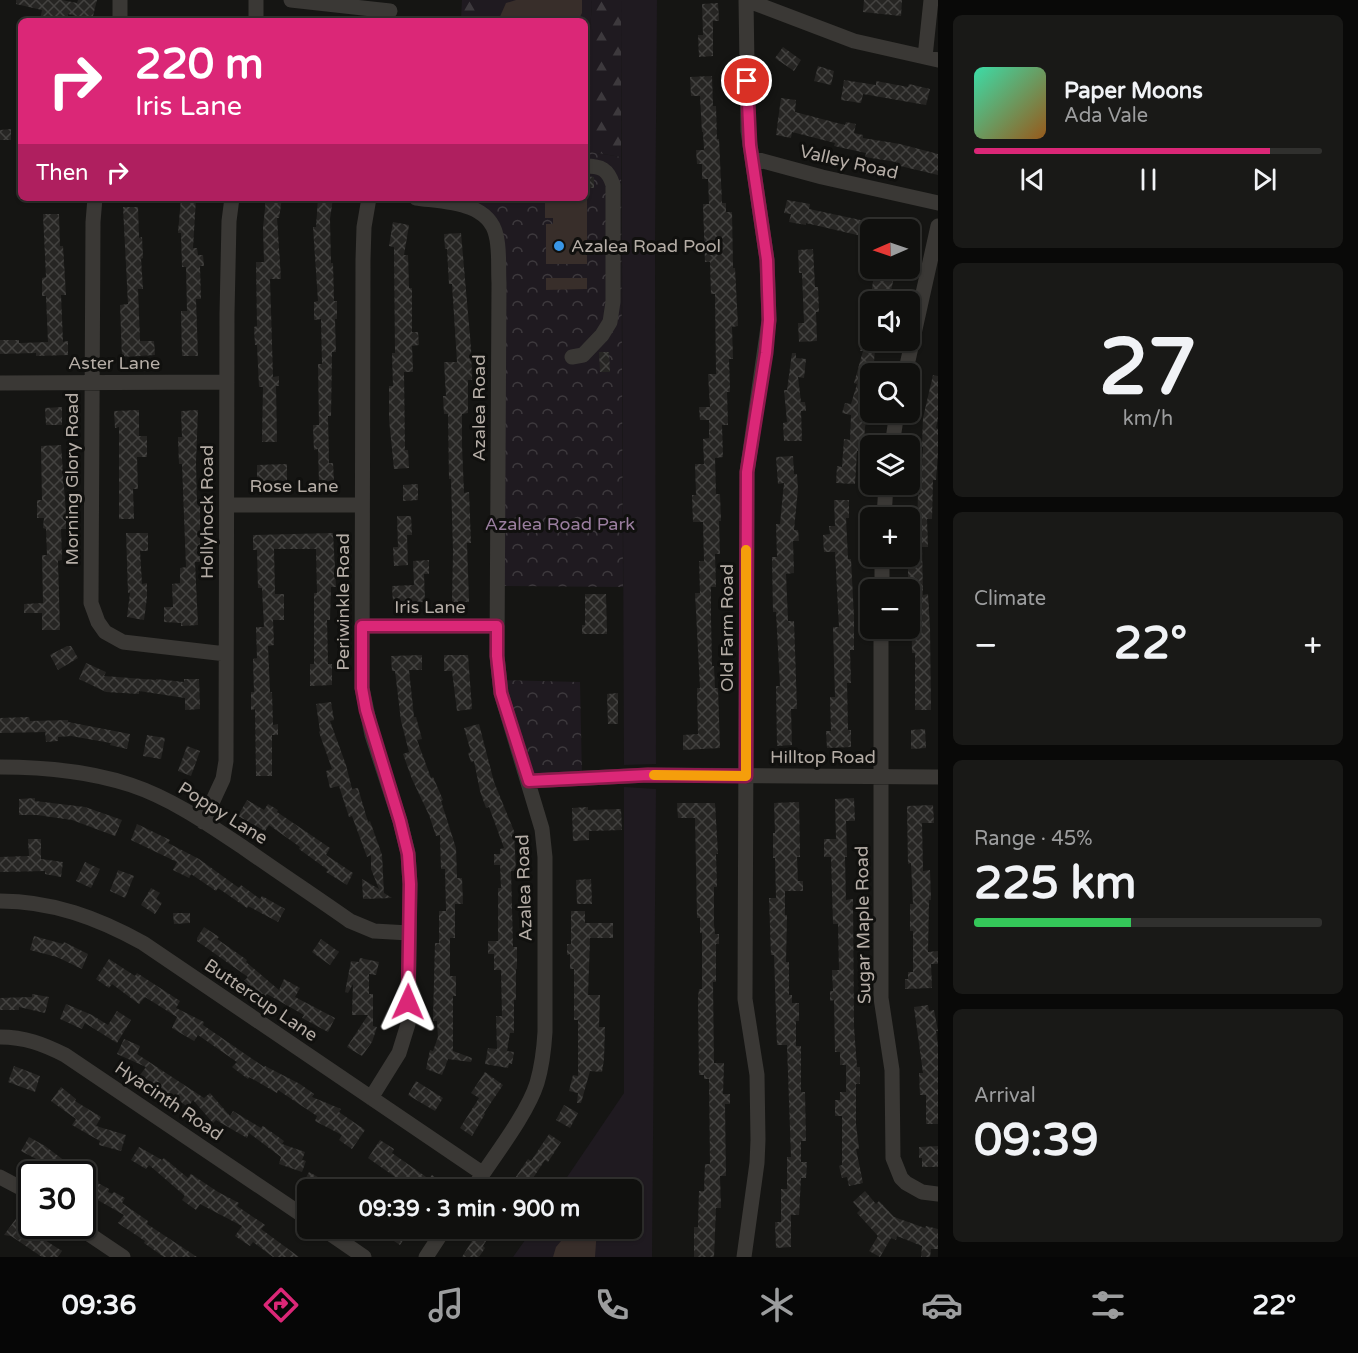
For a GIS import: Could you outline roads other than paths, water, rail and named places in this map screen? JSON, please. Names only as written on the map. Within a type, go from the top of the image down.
[{"type":"street","points":[[120,0],[120,18]]},
{"type":"street","points":[[256,0],[256,18]]},
{"type":"street","points":[[291,0],[390,11]]},
{"type":"street","points":[[746,0],[854,41],[931,58],[931,0]]},
{"type":"street","name":"Old Farm Road","points":[[744,1257],[758,1140],[757,1075],[746,999],[747,472],[769,320],[767,260],[748,121],[746,0]]},
{"type":"street","name":"Valley Road","points":[[752,158],[822,177],[938,203]]},
{"type":"street","points":[[572,357],[583,355],[602,334],[610,322],[614,302],[614,185],[609,173],[600,166],[588,166]]},
{"type":"street","name":"Morning Glory Road","points":[[95,201],[91,603],[98,622],[105,632],[123,642],[226,654]]},
{"type":"street","name":"Hollyhock Road","points":[[203,822],[223,779],[226,761],[227,382],[229,233],[232,201]]},
{"type":"street","name":"Periwinkle Road","points":[[368,201],[364,227],[363,260],[362,688],[366,710],[400,821],[408,854],[410,884],[408,1024],[399,1053],[371,1098]]},
{"type":"street","name":"Azalea Road","points":[[436,201],[468,206],[487,218],[496,235],[499,283],[497,656],[501,693],[539,812],[545,857],[543,1058],[537,1084],[526,1108],[478,1179]]},
{"type":"street","points":[[907,363],[938,226]]},
{"type":"street","name":"Aster Lane","points":[[0,383],[227,382]]},
{"type":"street","name":"Rose Lane","points":[[227,505],[362,505]]},
{"type":"street","name":"Iris Lane","points":[[362,626],[497,626]]},
{"type":"street","name":"Sugar Maple Road","points":[[881,639],[881,998],[892,1070],[893,1158],[900,1178],[906,1183],[922,1192],[938,1194]]},
{"type":"street","name":"Poppy Lane","points":[[0,766],[73,771],[110,778],[134,786],[203,822],[350,921],[374,931],[409,933]]},
{"type":"street","name":"Hilltop Road","points":[[529,781],[648,775],[938,777]]},
{"type":"street","name":"Buttercup Lane","points":[[0,901],[56,907],[82,914],[117,928],[143,943],[482,1173]]},
{"type":"street","name":"Hyacinth Road","points":[[0,1037],[17,1037],[39,1042],[65,1054],[297,1212]]},
{"type":"street","points":[[0,1177],[18,1187]]},
{"type":"street","points":[[96,1239],[123,1257]]},
{"type":"street","points":[[338,1239],[364,1257]]},
{"type":"street","points":[[426,1257],[438,1239]]},
{"type":"place","name":"Azalea Road Pool","points":[[559,246]]},
{"type":"park label","name":"Azalea Road Park","points":[[560,524]]}]
